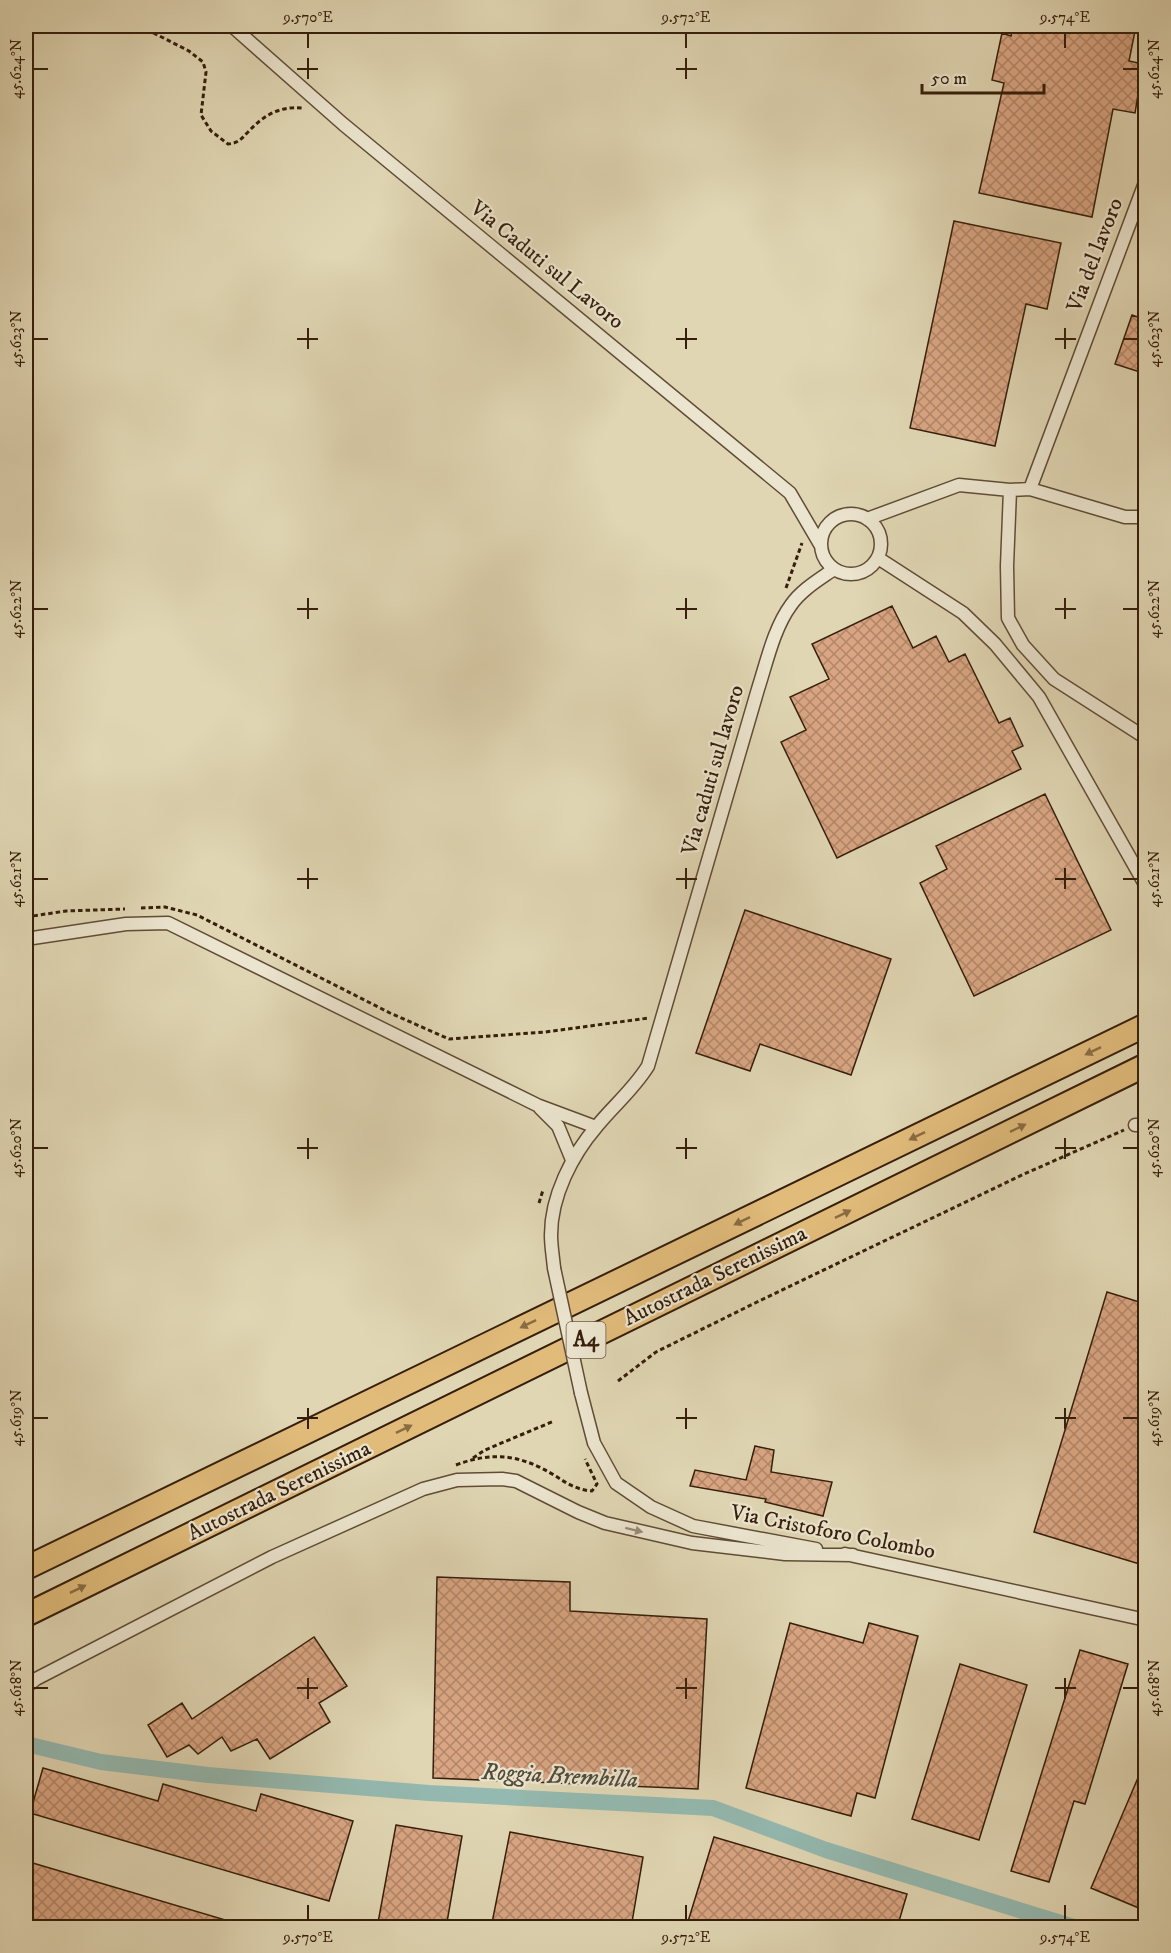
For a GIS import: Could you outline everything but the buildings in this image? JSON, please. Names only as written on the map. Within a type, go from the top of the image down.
[{"type":"highway","name":"Autostrada Serenissima","points":[[26,1568],[1146,1025]]},
{"type":"highway","name":"Autostrada Serenissima","points":[[26,1615],[1146,1065]]},
{"type":"street","name":"Via Caduti sul Lavoro","points":[[232,26],[342,124],[790,493],[821,546],[823,555],[834,569]]},
{"type":"street","name":"Via del lavoro","points":[[1030,489],[1146,180]]},
{"type":"street","points":[[867,519],[959,484],[1010,490],[1030,489],[1125,517],[1146,517]]},
{"type":"street","points":[[1010,490],[1007,566],[1008,618],[1023,645],[1054,679],[1146,738]]},
{"type":"street","points":[[821,546],[822,537],[832,521],[849,514],[867,519],[874,524],[881,541],[878,558],[872,566],[854,574],[834,569]]},
{"type":"street","points":[[878,558],[963,613],[995,644],[1040,697],[1146,886]]},
{"type":"street","name":"Via caduti sul lavoro","points":[[554,1268],[551,1234],[557,1195],[572,1160],[596,1127],[636,1084],[648,1066],[758,688],[779,627],[790,605],[801,593],[834,569]]},
{"type":"street","points":[[26,939],[126,924],[168,923],[537,1105],[596,1127]]},
{"type":"street","points":[[537,1105],[558,1126],[572,1160]]},
{"type":"street","name":"Via Cristoforo Colombo","points":[[554,1268],[594,1443],[616,1483],[651,1507],[693,1526],[853,1555],[1146,1620]]},
{"type":"street","points":[[26,1687],[36,1678],[272,1557],[423,1489],[457,1480],[502,1479],[535,1489],[579,1512],[605,1522],[692,1543],[774,1554],[853,1555]]},
{"type":"path","points":[[140,26],[189,51],[203,62],[206,78],[201,115],[211,131],[228,144],[237,143],[263,117],[276,110],[290,107],[307,108]]},
{"type":"path","points":[[785,592],[804,538]]},
{"type":"path","points":[[26,917],[66,911],[165,907],[197,915],[390,1013],[449,1039],[545,1032],[654,1018]]},
{"type":"path","points":[[618,1381],[656,1353],[922,1222],[1024,1174],[1140,1125]]},
{"type":"path","points":[[539,1205],[544,1188]]},
{"type":"path","points":[[471,1459],[485,1450],[554,1420]]},
{"type":"waterway","name":"Roggia Brembilla","points":[[26,1744],[101,1762],[208,1775],[429,1793],[713,1808],[826,1850],[1077,1928]]}]
